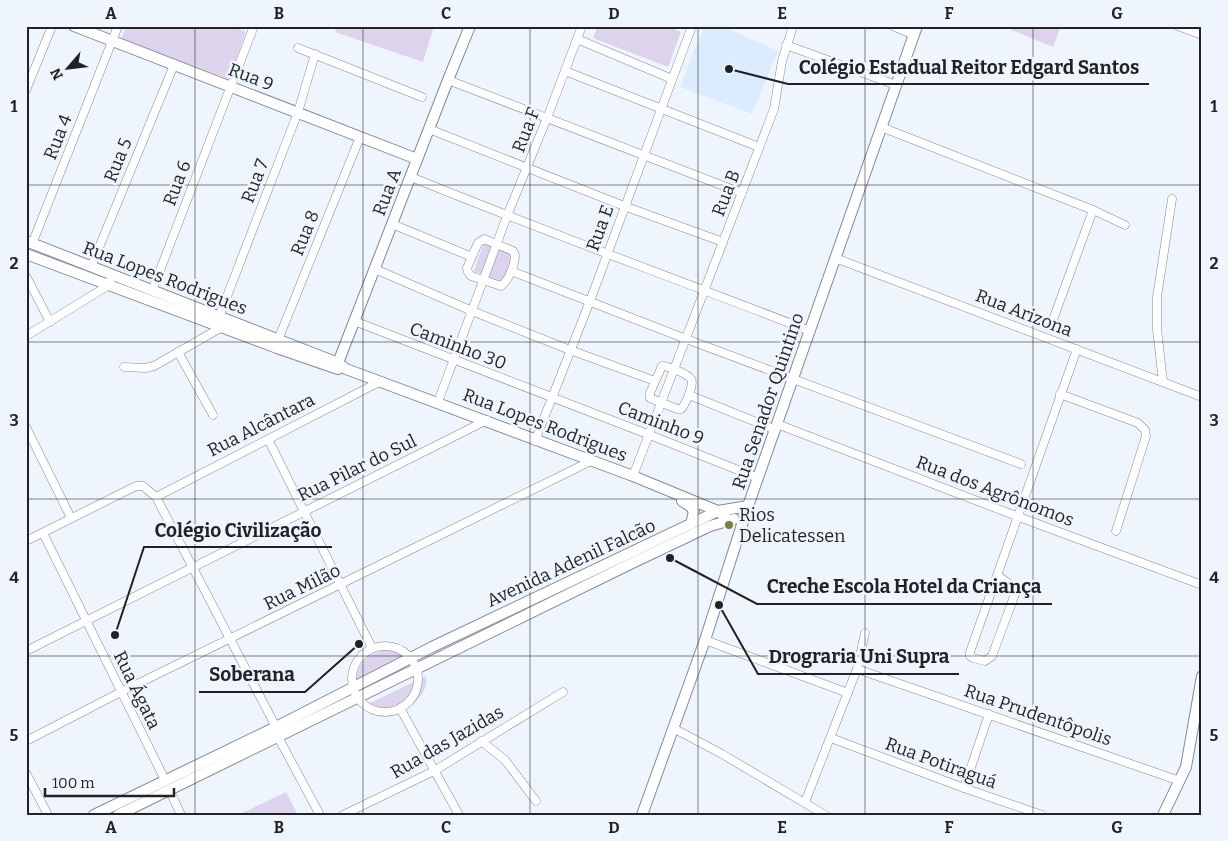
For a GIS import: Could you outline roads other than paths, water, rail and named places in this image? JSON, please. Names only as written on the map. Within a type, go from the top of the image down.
[{"type":"street","points":[[26,90],[28,78],[52,26]]},
{"type":"street","name":"Rua 9","points":[[74,26],[417,159]]},
{"type":"street","name":"Rua 4","points":[[29,243],[118,26]]},
{"type":"street","points":[[243,26],[253,28]]},
{"type":"street","name":"Rua A","points":[[340,367],[354,321],[470,26]]},
{"type":"street","name":"Rua F","points":[[484,281],[507,216],[528,168],[582,26]]},
{"type":"street","name":"Rua E","points":[[535,440],[590,301],[606,253],[662,110],[692,26]]},
{"type":"street","name":"Rua B","points":[[661,404],[774,109],[786,45],[793,26]]},
{"type":"street","points":[[893,26],[916,30]]},
{"type":"street","points":[[1178,26],[1202,35]]},
{"type":"street","name":"Rua 6","points":[[152,291],[253,28]]},
{"type":"street","name":"Rua Senador Quintino","points":[[642,815],[705,640],[758,478],[916,30]]},
{"type":"street","points":[[577,40],[672,79]]},
{"type":"street","points":[[786,45],[896,85]]},
{"type":"street","points":[[298,48],[422,97]]},
{"type":"street","name":"Rua 7","points":[[221,322],[298,112],[315,54]]},
{"type":"street","name":"Rua 5","points":[[91,267],[174,65]]},
{"type":"street","points":[[565,70],[759,147]]},
{"type":"street","points":[[448,80],[742,193]]},
{"type":"street","points":[[881,127],[1093,210],[1125,225]]},
{"type":"street","points":[[429,129],[624,206],[723,242]]},
{"type":"street","name":"Rua 8","points":[[278,340],[360,137]]},
{"type":"street","points":[[411,177],[507,216],[810,331]]},
{"type":"street","points":[[1163,382],[1157,329],[1157,297],[1172,199]]},
{"type":"street","points":[[1054,317],[1093,210]]},
{"type":"street","points":[[392,224],[472,257]]},
{"type":"street","points":[[482,240],[497,244],[515,253],[516,258],[512,271],[501,286],[471,276],[467,268],[472,257],[478,243],[482,240]]},
{"type":"street","name":"Rua Lopes Rodrigues","points":[[29,243],[91,267],[110,280],[633,476],[718,511],[729,520]]},
{"type":"street","name":"Rua Lopes Rodrigues","points":[[26,254],[152,291],[221,322],[278,340],[340,367]]},
{"type":"street","name":"Rua Arizona","points":[[835,258],[1202,398]]},
{"type":"street","points":[[374,269],[472,311],[655,381]]},
{"type":"street","points":[[512,271],[793,380],[1021,464]]},
{"type":"street","points":[[26,276],[50,322]]},
{"type":"street","points":[[26,336],[50,322],[110,280]]},
{"type":"street","points":[[438,402],[484,281]]},
{"type":"street","name":"Caminho 30","points":[[354,321],[552,397]]},
{"type":"street","points":[[124,367],[151,367],[178,352],[221,322]]},
{"type":"street","points":[[998,576],[1011,585],[1015,594],[991,658],[984,660],[973,658],[970,652],[1076,349]]},
{"type":"street","points":[[178,352],[212,416]]},
{"type":"street","points":[[662,366],[674,368],[690,377],[693,383],[691,395],[683,408],[680,410],[650,398],[655,381],[662,366]]},
{"type":"street","name":"Rua Alcântara","points":[[156,497],[381,381]]},
{"type":"street","points":[[1060,394],[1138,422],[1145,430],[1146,436],[1116,532]]},
{"type":"street","name":"Rua dos Agrônomos","points":[[691,395],[1202,585]]},
{"type":"street","name":"Caminho 9","points":[[552,397],[758,478]]},
{"type":"street","points":[[633,476],[661,404]]},
{"type":"street","name":"Rua Pilar do Sul","points":[[26,651],[487,420]]},
{"type":"street","points":[[26,427],[71,518]]},
{"type":"street","points":[[268,438],[372,648]]},
{"type":"street","name":"Rua Milão","points":[[26,741],[229,638],[591,461]]},
{"type":"street","points":[[655,485],[693,509],[694,515],[691,524]]},
{"type":"street","points":[[26,541],[139,486],[143,486],[156,497],[320,815]]},
{"type":"street","name":"Avenida Adenil Falcão","points":[[94,815],[132,802],[355,693],[416,669],[718,511],[747,511]]},
{"type":"street","name":"Avenida Adenil Falcão","points":[[355,693],[410,658],[481,623],[628,559],[729,520],[747,511]]},
{"type":"street","name":"Rua Ágata","points":[[43,533],[181,815]]},
{"type":"street","points":[[481,623],[486,633]]},
{"type":"street","points":[[804,802],[857,669],[865,633]]},
{"type":"street","points":[[705,640],[848,693]]},
{"type":"street","points":[[379,646],[393,647],[400,649],[410,658],[416,669],[418,680],[415,692],[409,701],[400,708],[389,712],[377,711],[366,706],[355,693],[352,678],[353,669],[364,653],[379,646]]},
{"type":"street","name":"Rua Prudentôpolis","points":[[857,669],[1180,781]]},
{"type":"street","points":[[1163,815],[1180,781],[1189,757],[1199,711],[1202,676]]},
{"type":"street","name":"Rua das Jazidas","points":[[343,815],[434,771],[481,740],[563,692]]},
{"type":"street","points":[[400,708],[459,815]]},
{"type":"street","points":[[964,788],[989,714]]},
{"type":"street","points":[[673,728],[825,815]]},
{"type":"street","name":"Rua Potiraguá","points":[[831,738],[1042,815]]},
{"type":"street","points":[[481,740],[505,760],[536,801]]},
{"type":"street","points":[[26,773],[48,815]]},
{"type":"street","name":"Avenida Adenil Falcão","points":[[118,815],[132,802]]},
{"type":"place","name":"Colégio Estadual Reitor Edgard Santos","points":[[729,69]]},
{"type":"place","name":"Rios Delicatessen","points":[[729,525]]},
{"type":"place","name":"Creche Escola Hotel da Criança","points":[[670,558]]},
{"type":"place","name":"Drograria Uni Supra","points":[[719,605]]},
{"type":"place","name":"Colégio Civilização","points":[[115,635]]},
{"type":"place","name":"Soberana","points":[[359,644]]}]
